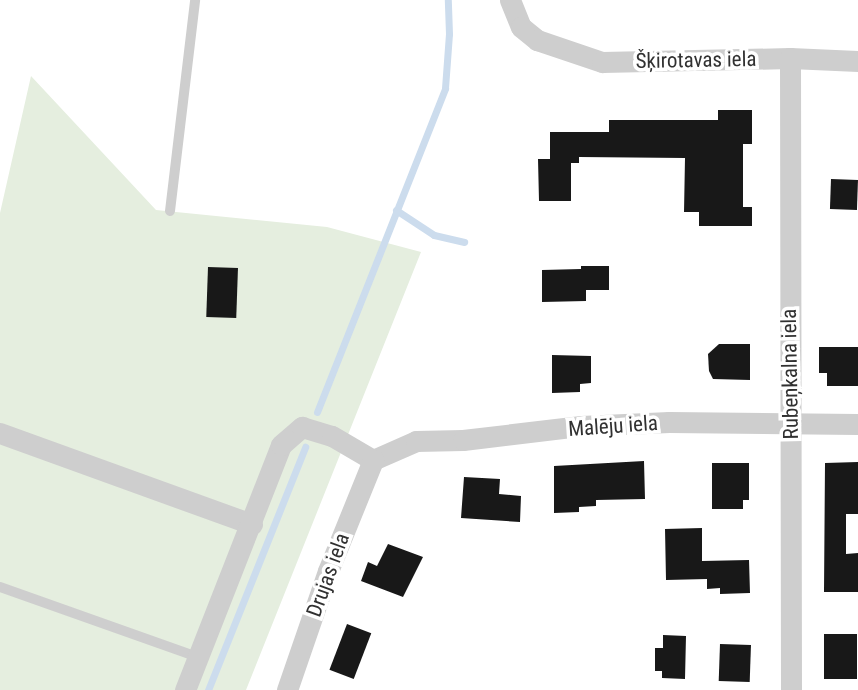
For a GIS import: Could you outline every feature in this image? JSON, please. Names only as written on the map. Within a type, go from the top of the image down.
[{"type":"street","name":"Šķirotavas iela","points":[[510,0],[521,27],[537,40],[601,62],[790,58],[858,61]]},
{"type":"street","name":"Rubeņkalna iela","points":[[790,58],[791,690]]},
{"type":"street","name":"Malēju iela","points":[[373,460],[416,441],[463,440],[581,426],[670,422],[858,424]]},
{"type":"street","points":[[185,690],[281,445],[302,426],[332,436],[373,460]]},
{"type":"street","points":[[0,433],[252,524]]},
{"type":"street","name":"Drujas iela","points":[[286,690],[328,571],[373,460]]},
{"type":"lane","points":[[170,211],[195,0]]},
{"type":"lane","points":[[0,587],[198,657]]},
{"type":"green space","points":[[31,76],[156,210],[327,227],[421,252],[246,690],[0,690],[0,213]]},
{"type":"building","points":[[718,110],[752,110],[752,144],[743,144],[743,207],[752,207],[752,226],[699,226],[699,212],[684,212],[685,158],[579,157],[579,163],[571,163],[571,201],[539,201],[538,159],[550,159],[550,132],[609,132],[609,120],[718,120]]},
{"type":"building","points":[[831,179],[858,180],[857,210],[830,209]]},
{"type":"building","points":[[581,266],[609,266],[609,290],[586,290],[586,301],[542,302],[542,270],[581,269]]},
{"type":"building","points":[[208,267],[238,268],[236,318],[206,317]]},
{"type":"building","points":[[719,344],[750,344],[750,380],[713,379],[709,371],[708,354]]},
{"type":"building","points":[[819,347],[858,347],[858,386],[827,386],[827,373],[819,373]]},
{"type":"building","points":[[552,355],[591,356],[591,383],[580,384],[580,392],[552,393]]},
{"type":"building","points":[[644,461],[645,499],[596,500],[596,506],[579,507],[579,512],[554,513],[554,466]]},
{"type":"building","points":[[858,462],[858,514],[846,514],[846,554],[858,553],[858,592],[824,592],[825,463]]},
{"type":"building","points":[[712,463],[749,463],[749,500],[743,500],[743,509],[712,509]]},
{"type":"building","points":[[464,477],[500,479],[499,494],[521,496],[520,522],[461,518]]},
{"type":"building","points":[[702,528],[702,561],[749,560],[750,593],[720,594],[720,588],[707,589],[707,579],[666,580],[665,529]]},
{"type":"building","points":[[388,544],[423,557],[403,597],[361,581],[368,562],[377,566]]},
{"type":"building","points":[[347,624],[371,633],[354,679],[329,670]]},
{"type":"building","points":[[824,634],[857,634],[857,679],[824,679]]},
{"type":"building","points":[[663,635],[686,636],[685,679],[662,678],[662,671],[655,671],[655,648],[663,648]]},
{"type":"building","points":[[720,644],[751,645],[750,682],[719,681]]},
{"type":"waterway","points":[[317,412],[445,88],[449,34],[448,0]]},
{"type":"waterway","points":[[396,210],[434,235],[464,242]]},
{"type":"waterway","points":[[208,690],[305,447]]}]
